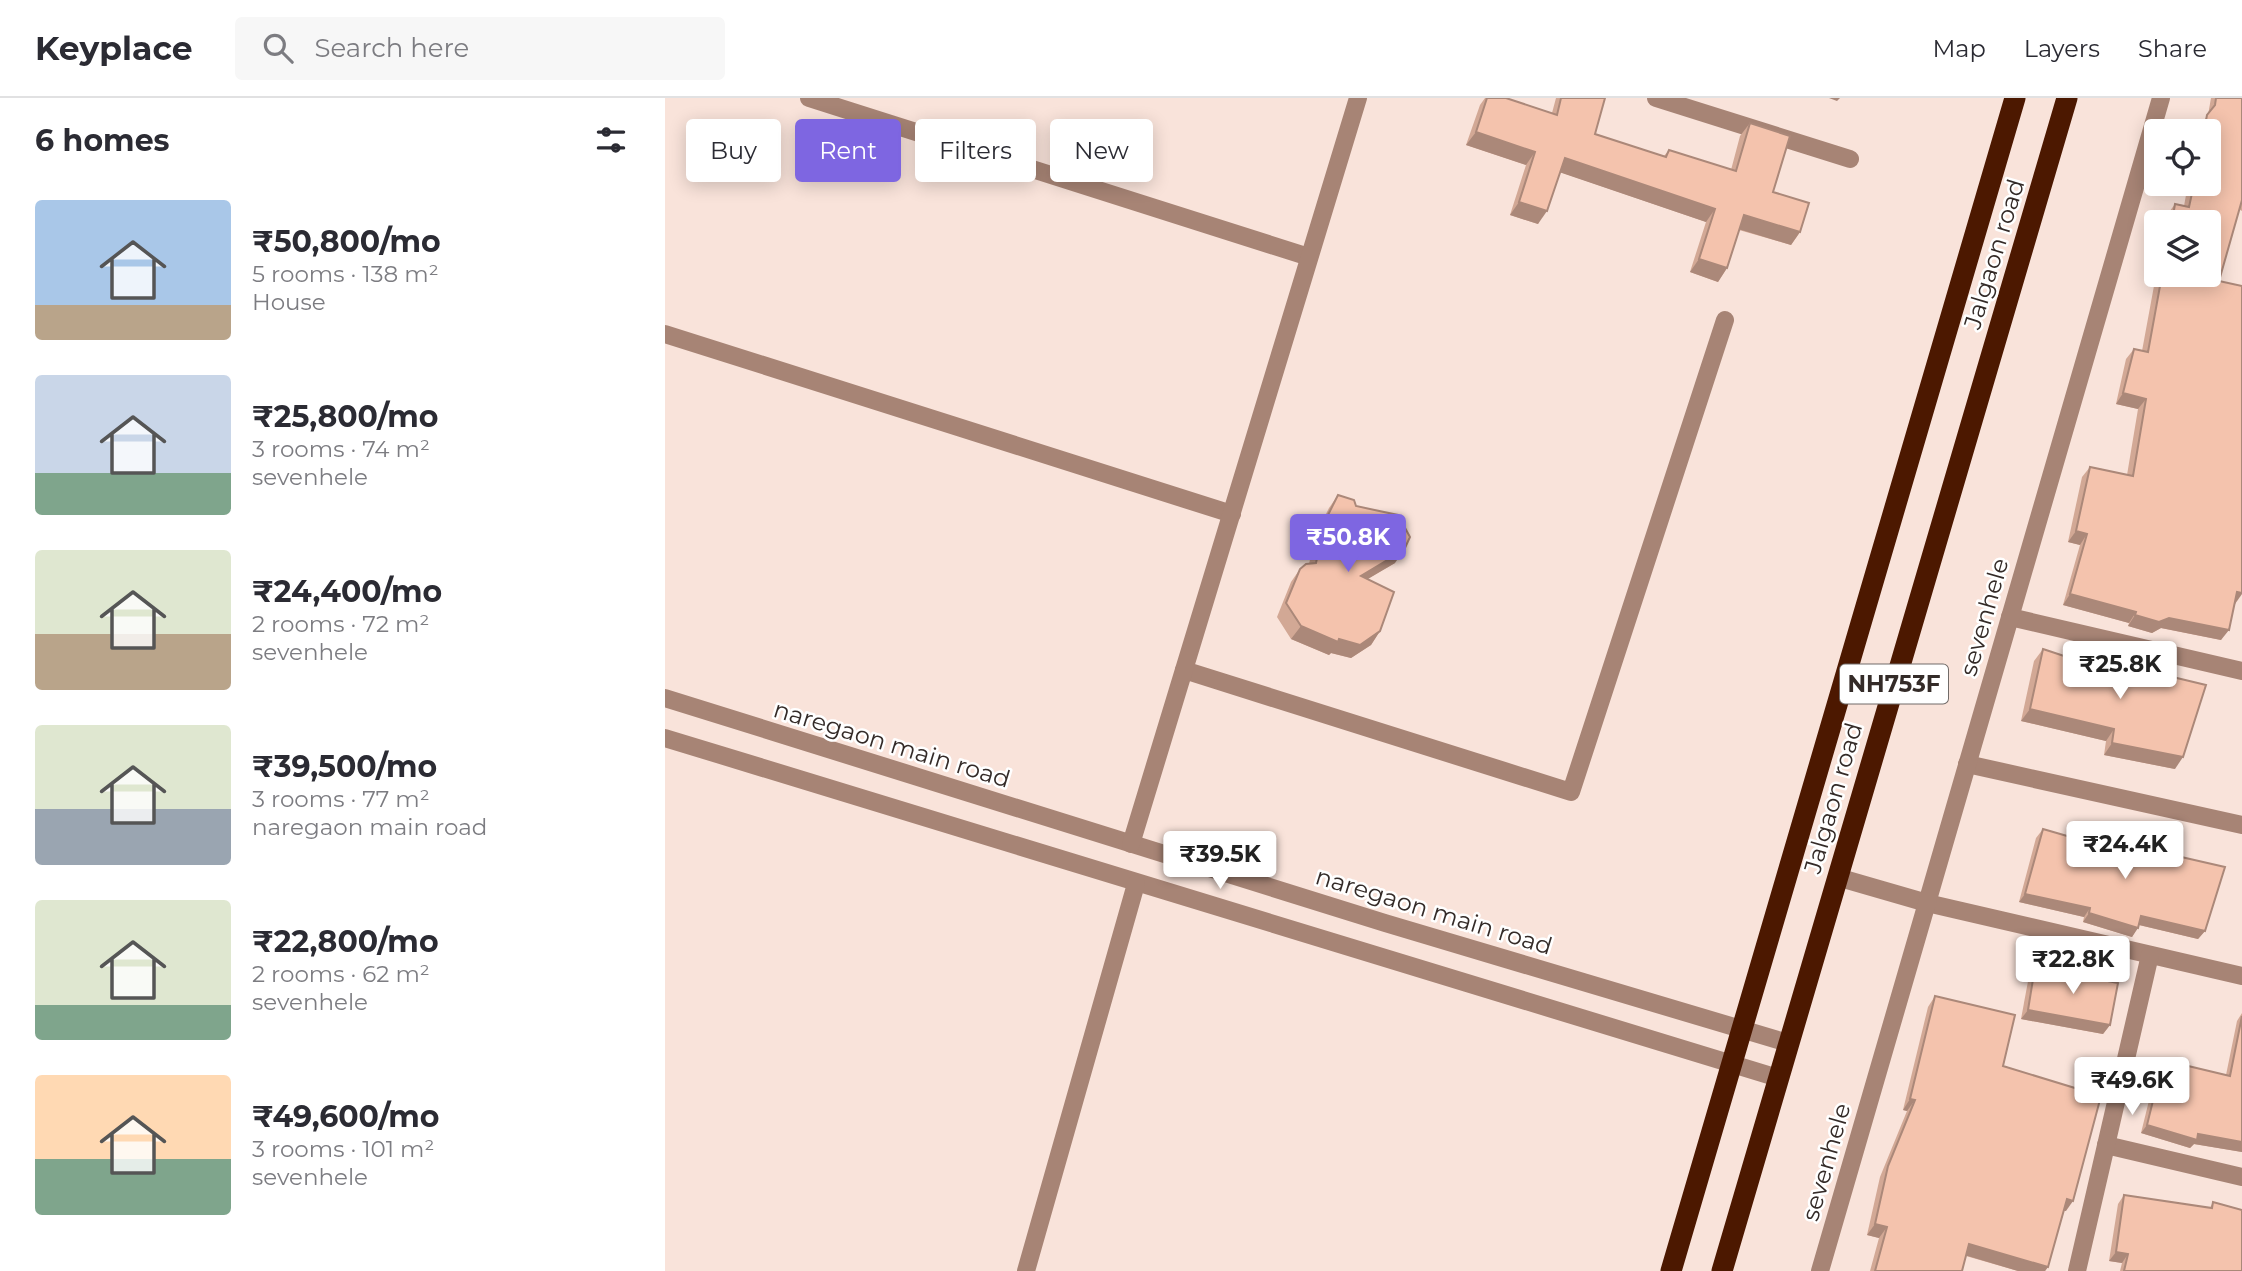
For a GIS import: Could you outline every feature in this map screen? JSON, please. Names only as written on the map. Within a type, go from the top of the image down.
[{"type":"highway","name":"Jalgaon road","points":[[1671,1271],[1744,1030],[2015,98]]},
{"type":"highway","name":"Jalgaon road","points":[[1723,1271],[2067,98]]},
{"type":"street","points":[[809,98],[1309,257]]},
{"type":"street","points":[[1131,844],[1358,98]]},
{"type":"street","points":[[1656,98],[1850,159]]},
{"type":"street","name":"sevenhele","points":[[1820,1271],[2161,98]]},
{"type":"street","points":[[1184,670],[1570,792],[1725,320]]},
{"type":"street","points":[[665,334],[1232,514]]},
{"type":"street","points":[[2010,617],[2242,671]]},
{"type":"street","name":"naregaon main road","points":[[665,698],[1131,844],[1788,1043]]},
{"type":"street","points":[[665,738],[1778,1078]]},
{"type":"street","points":[[1967,764],[2242,825]]},
{"type":"street","points":[[1837,877],[1927,903],[2242,976]]},
{"type":"street","points":[[1025,1271],[1136,884]]},
{"type":"street","points":[[2077,1271],[2150,955]]},
{"type":"street","points":[[2106,1145],[2242,1177]]},
{"type":"building","points":[[1487,98],[1506,98],[1557,115],[1561,98],[1605,98],[1595,134],[1666,157],[1669,150],[1736,171],[1750,123],[1790,136],[1773,192],[1809,203],[1800,232],[1744,215],[1727,268],[1699,259],[1715,209],[1565,158],[1547,211],[1519,202],[1535,152],[1476,132]]},
{"type":"building","points":[[2216,98],[2242,98],[2242,200],[2221,274],[2221,210],[2174,210],[2175,204],[2189,207],[2191,196],[2221,196],[2221,119],[2206,119]]},
{"type":"building","points":[[2221,281],[2242,286],[2242,593],[2237,592],[2229,630],[2169,618],[2159,622],[2135,615],[2136,612],[2070,594],[2087,534],[2076,531],[2090,467],[2133,476],[2146,399],[2123,393],[2134,349],[2148,352],[2160,287],[2221,287]]},
{"type":"building","points":[[1338,495],[1354,500],[1356,506],[1398,515],[1410,537],[1404,550],[1361,576],[1394,592],[1380,631],[1360,645],[1339,639],[1338,642],[1301,626],[1286,603],[1300,569],[1306,564],[1316,563],[1324,523]]},
{"type":"building","points":[[2043,649],[2100,668],[2102,660],[2206,685],[2183,757],[2112,743],[2114,729],[2030,709]]},
{"type":"building","points":[[2043,829],[2105,847],[2107,840],[2225,867],[2205,931],[2141,916],[2138,928],[2089,913],[2090,908],[2025,894]]},
{"type":"building","points":[[2035,967],[2118,983],[2110,1025],[2028,1010]]},
{"type":"building","points":[[1935,996],[2015,1015],[2003,1066],[2101,1096],[2073,1201],[2067,1199],[2048,1267],[1969,1244],[1962,1271],[1875,1271],[1887,1227],[1875,1224],[1888,1166],[1915,1100],[1910,1099]]},
{"type":"building","points":[[2242,1016],[2242,1142],[2198,1134],[2197,1140],[2147,1125],[2163,1060],[2230,1076]]},
{"type":"building","points":[[2124,1195],[2212,1208],[2213,1202],[2242,1210],[2242,1271],[2124,1271],[2128,1254],[2116,1252]]}]
